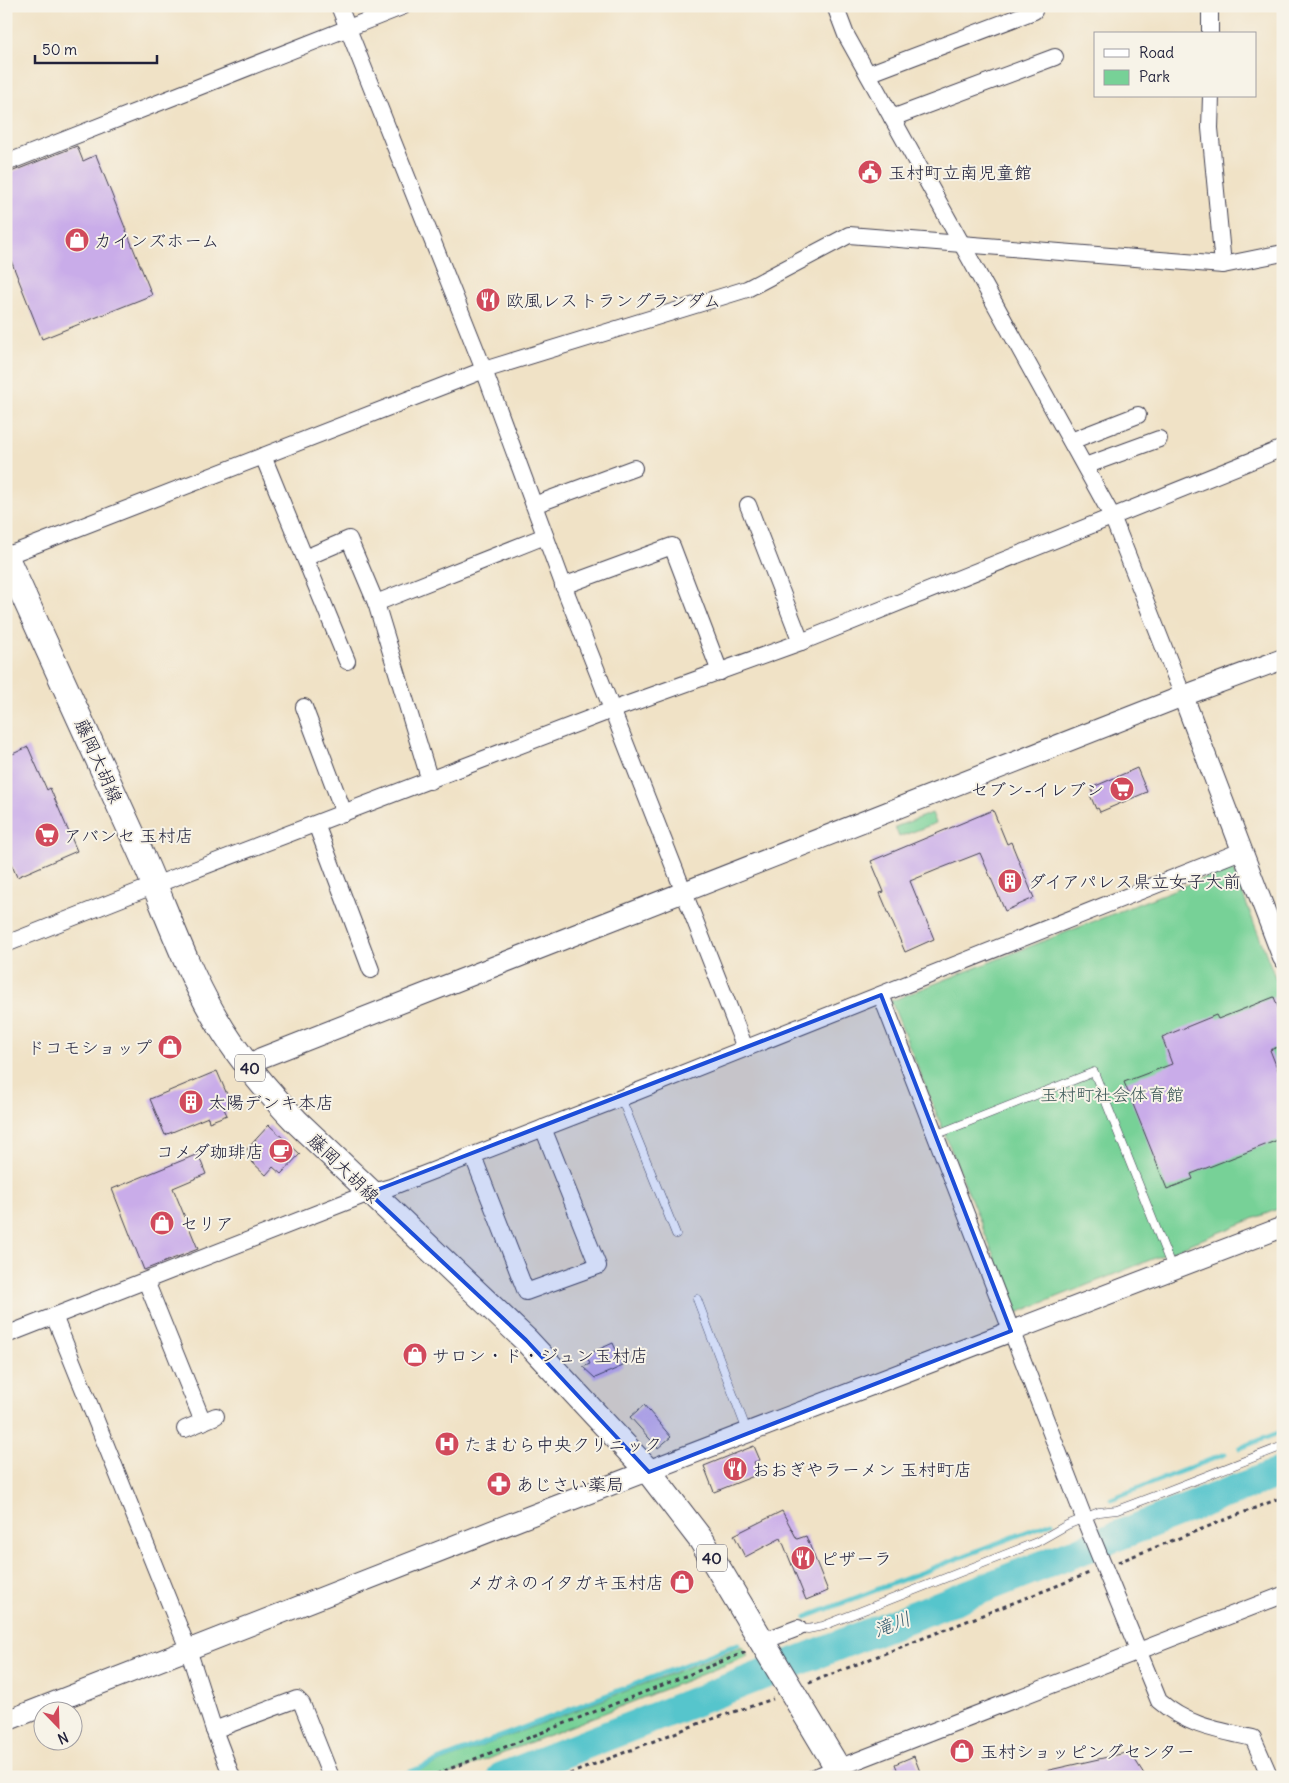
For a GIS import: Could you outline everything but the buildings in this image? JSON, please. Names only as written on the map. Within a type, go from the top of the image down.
[{"type":"main road","name":"藤岡大胡線","points":[[6,556],[155,885],[202,994],[213,1015],[248,1066],[296,1121],[369,1193],[526,1340],[649,1472],[702,1541],[759,1648]]},
{"type":"main road","name":"40","points":[[759,1648],[789,1689],[840,1772]]},
{"type":"street","points":[[339,6],[484,370],[564,586],[745,1048]]},
{"type":"street","points":[[6,163],[404,6]]},
{"type":"street","points":[[835,6],[846,35],[1112,516],[1283,958]]},
{"type":"street","points":[[1210,6],[1210,32]]},
{"type":"street","points":[[868,74],[1035,14]]},
{"type":"street","points":[[892,118],[1055,57]]},
{"type":"street","points":[[1211,98],[1210,128],[1223,264]]},
{"type":"street","points":[[6,556],[484,370],[747,289],[849,235],[1223,264],[1283,253]]},
{"type":"street","points":[[1071,442],[1138,415]]},
{"type":"street","points":[[1085,466],[1159,439]]},
{"type":"street","points":[[6,944],[612,710],[801,642],[1283,448]]},
{"type":"street","points":[[263,456],[347,662]]},
{"type":"street","points":[[534,505],[634,468]]},
{"type":"street","points":[[748,504],[801,642]]},
{"type":"street","points":[[376,603],[545,536]]},
{"type":"street","points":[[305,558],[349,539],[376,603],[430,781]]},
{"type":"street","points":[[564,586],[672,546],[720,672]]},
{"type":"street","points":[[248,1066],[261,1058],[683,892],[1183,696],[1283,659]]},
{"type":"street","points":[[304,707],[344,813]]},
{"type":"street","points":[[316,824],[371,970]]},
{"type":"street","points":[[6,1335],[369,1193],[473,1156],[621,1098],[1241,851]]},
{"type":"street","points":[[881,995],[1103,1566],[1159,1701],[1176,1716],[1201,1726],[1253,1738],[1270,1777]]},
{"type":"street","points":[[473,1156],[526,1292],[598,1266],[543,1128]]},
{"type":"street","points":[[6,1721],[522,1518],[649,1472],[1283,1227]]},
{"type":"street","points":[[146,1281],[209,1419],[185,1429]]},
{"type":"street","points":[[54,1316],[188,1649],[214,1730],[232,1777]]},
{"type":"street","points":[[815,1777],[840,1772],[1283,1595]]},
{"type":"street","points":[[759,1648],[798,1628]]},
{"type":"street","points":[[214,1730],[297,1699],[302,1704],[331,1777]]},
{"type":"lane","points":[[935,1135],[1094,1072],[1172,1270]]},
{"type":"lane","points":[[621,1098],[676,1234]]},
{"type":"lane","points":[[697,1299],[748,1434]]},
{"type":"lane","points":[[798,1628],[808,1629],[823,1626],[1283,1446]]},
{"type":"path","points":[[562,1777],[1283,1496]]},
{"type":"path","points":[[429,1777],[759,1648]]},
{"type":"highlighted area","points":[[881,995],[1011,1331],[649,1472],[526,1340],[369,1193]]},
{"type":"green space","points":[[932,813],[936,823],[899,837],[895,827]]},
{"type":"green space","name":"玉村町社会体育館","points":[[1232,867],[1283,997],[1283,1207],[1017,1313],[891,1001]]},
{"type":"green space","points":[[743,1646],[748,1656],[443,1777],[402,1777]]},
{"type":"waterway","points":[[1240,1448],[1283,1431]]},
{"type":"waterway","points":[[1111,1499],[1225,1454]]},
{"type":"waterway","name":"滝川","points":[[502,1777],[1283,1471]]},
{"type":"waterway","points":[[806,1617],[1052,1522]]},
{"type":"waterway","points":[[397,1777],[738,1644]]},
{"type":"place","name":"玉村町立南児童館","points":[[870,172]]},
{"type":"place","name":"カインズホーム","points":[[77,240]]},
{"type":"place","name":"欧風レストラングランダム","points":[[488,300]]},
{"type":"place","name":"セブン-イレブン","points":[[1122,789]]},
{"type":"place","name":"アバンセ 玉村店","points":[[47,835]]},
{"type":"place","name":"ダイアパレス県立女子大前","points":[[1010,881]]},
{"type":"place","name":"ドコモショップ","points":[[170,1047]]},
{"type":"place","name":"太陽デンキ本店","points":[[191,1102]]},
{"type":"place","name":"コメダ珈琲店","points":[[281,1151]]},
{"type":"place","name":"セリア","points":[[162,1223]]},
{"type":"place","name":"サロン・ド・ジュン玉村店","points":[[415,1355]]},
{"type":"place","name":"たまむら中央クリニック","points":[[447,1444]]},
{"type":"place","name":"おおぎやラーメン 玉村町店","points":[[735,1469]]},
{"type":"place","name":"あじさい薬局","points":[[499,1484]]},
{"type":"place","name":"ピザーラ","points":[[803,1558]]},
{"type":"place","name":"メガネのイタガキ玉村店","points":[[682,1582]]},
{"type":"place","name":"玉村ショッピングセンター","points":[[962,1751]]}]
